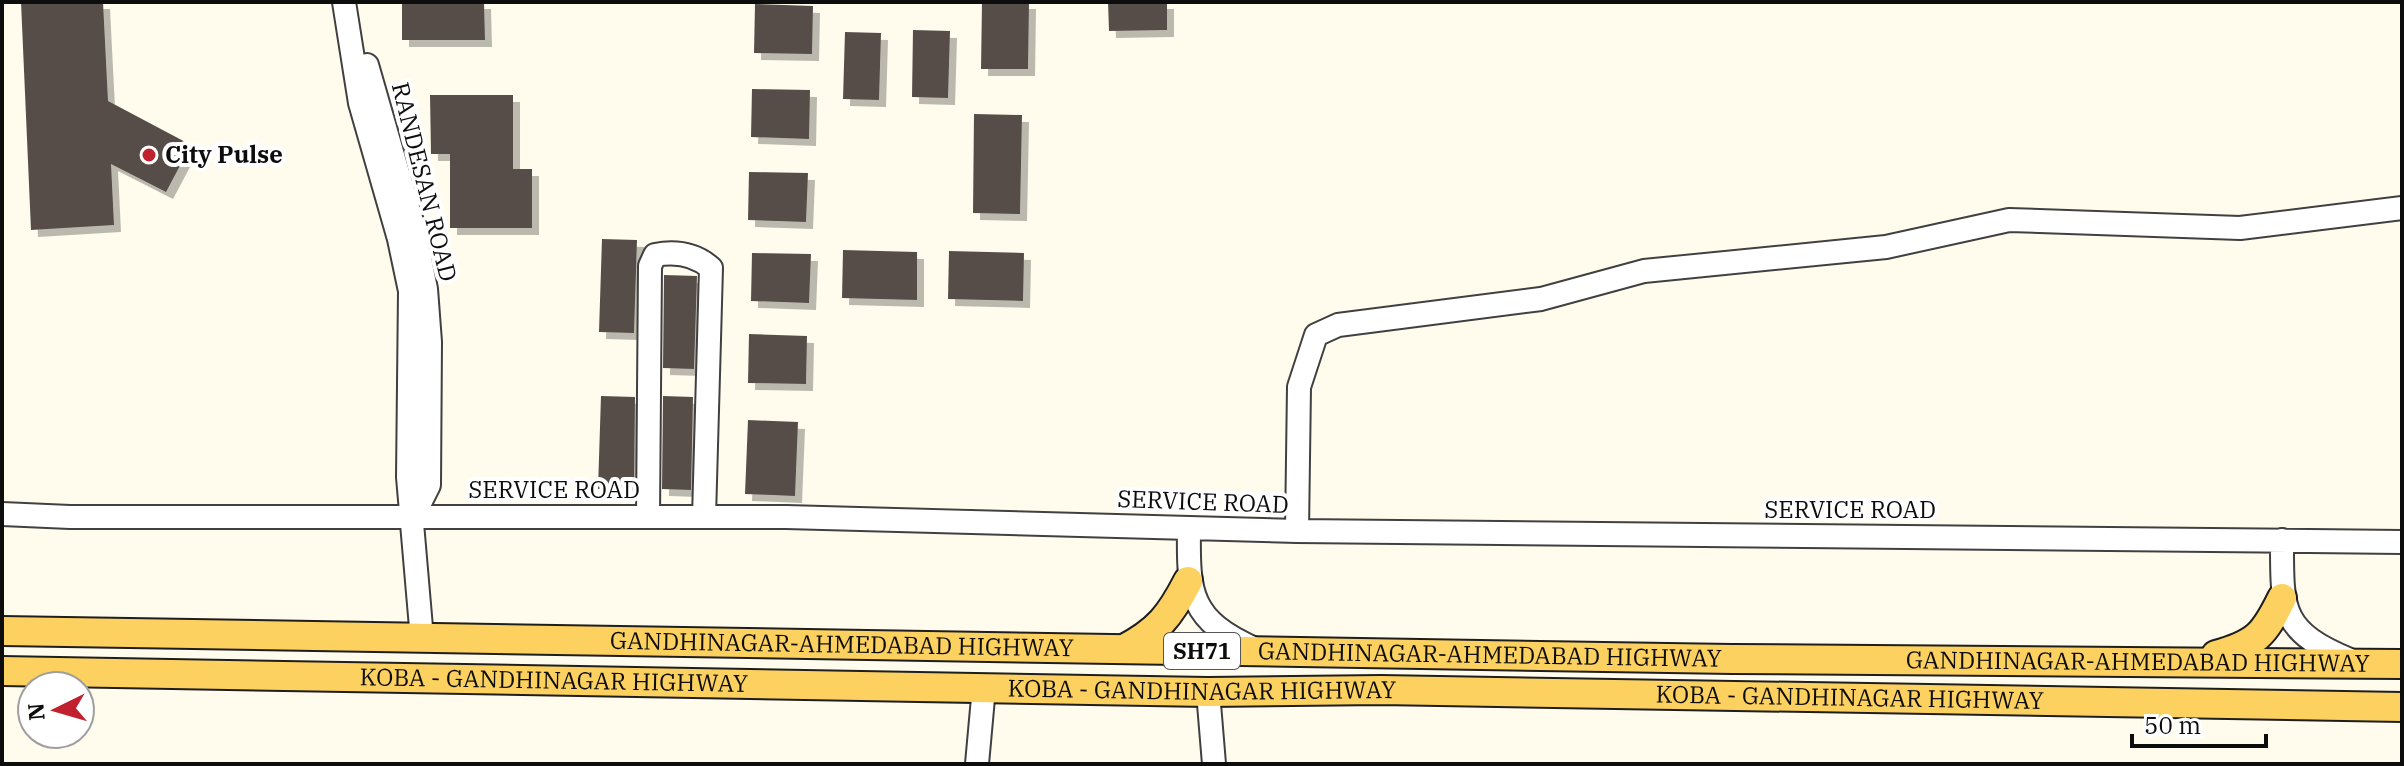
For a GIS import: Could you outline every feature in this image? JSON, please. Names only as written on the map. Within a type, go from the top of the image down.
[{"type":"main road","points":[[1123,649],[1151,635],[1174,608],[1188,581]]},
{"type":"main road","points":[[2188,662],[2237,649],[2256,640],[2270,624],[2282,598]]},
{"type":"main road","name":"GANDHINAGAR-AHMEDABAD HIGHWAY","points":[[2,631],[1262,652],[2402,664]]},
{"type":"main road","name":"KOBA - GANDHINAGAR HIGHWAY","points":[[2,671],[1208,692],[1381,690],[2402,707]]},
{"type":"street","name":"RANDESAN ROAD","points":[[344,2],[360,103],[399,239],[410,291],[408,477],[422,639]]},
{"type":"street","name":"RANDESAN ROAD","points":[[358,2],[379,114],[413,225],[426,289],[430,342],[429,485],[413,516]]},
{"type":"street","points":[[1297,531],[1299,387],[1316,335],[1338,325],[1541,299],[1644,271],[1886,247],[2009,220],[2240,228],[2402,208]]},
{"type":"street","points":[[648,516],[650,266],[655,255],[661,253],[697,256],[711,268],[704,517]]},
{"type":"street","name":"SERVICE ROAD","points":[[2,514],[648,516],[1297,531],[2402,542]]},
{"type":"street","points":[[1189,529],[1188,581],[1197,604],[1228,637],[1262,652]]},
{"type":"street","points":[[2282,540],[2282,598],[2298,629],[2310,641],[2358,663]]},
{"type":"street","points":[[977,764],[984,687]]},
{"type":"street","points":[[1208,692],[1214,764]]},
{"type":"building","points":[[21,2],[103,2],[108,101],[191,145],[166,192],[111,164],[114,225],[31,230]]},
{"type":"building","points":[[402,2],[484,2],[485,40],[402,40]]},
{"type":"building","points":[[982,2],[1029,2],[1028,69],[981,69]]},
{"type":"building","points":[[1108,2],[1167,2],[1167,30],[1109,31]]},
{"type":"building","points":[[755,4],[813,6],[812,54],[754,53]]},
{"type":"building","points":[[913,30],[950,31],[948,98],[912,97]]},
{"type":"building","points":[[845,32],[881,33],[879,100],[843,99]]},
{"type":"building","points":[[752,89],[810,90],[809,139],[751,137]]},
{"type":"building","points":[[430,95],[513,95],[513,169],[532,169],[532,228],[450,228],[450,154],[431,154]]},
{"type":"building","points":[[974,114],[1022,115],[1020,214],[973,213]]},
{"type":"building","points":[[749,172],[808,173],[806,222],[748,220]]},
{"type":"building","points":[[602,239],[637,240],[634,333],[599,332]]},
{"type":"building","points":[[843,250],[917,252],[917,300],[842,298]]},
{"type":"building","points":[[949,251],[1024,253],[1023,301],[948,299]]},
{"type":"building","points":[[752,253],[811,254],[809,303],[751,301]]},
{"type":"building","points":[[664,275],[697,276],[694,369],[663,368]]},
{"type":"building","points":[[749,334],[807,336],[806,384],[748,383]]},
{"type":"building","points":[[601,396],[635,397],[634,490],[598,489]]},
{"type":"building","points":[[663,396],[693,397],[691,490],[662,489]]},
{"type":"building","points":[[748,420],[798,422],[795,496],[745,494]]},
{"type":"place","name":"City Pulse","points":[[149,155]]}]
